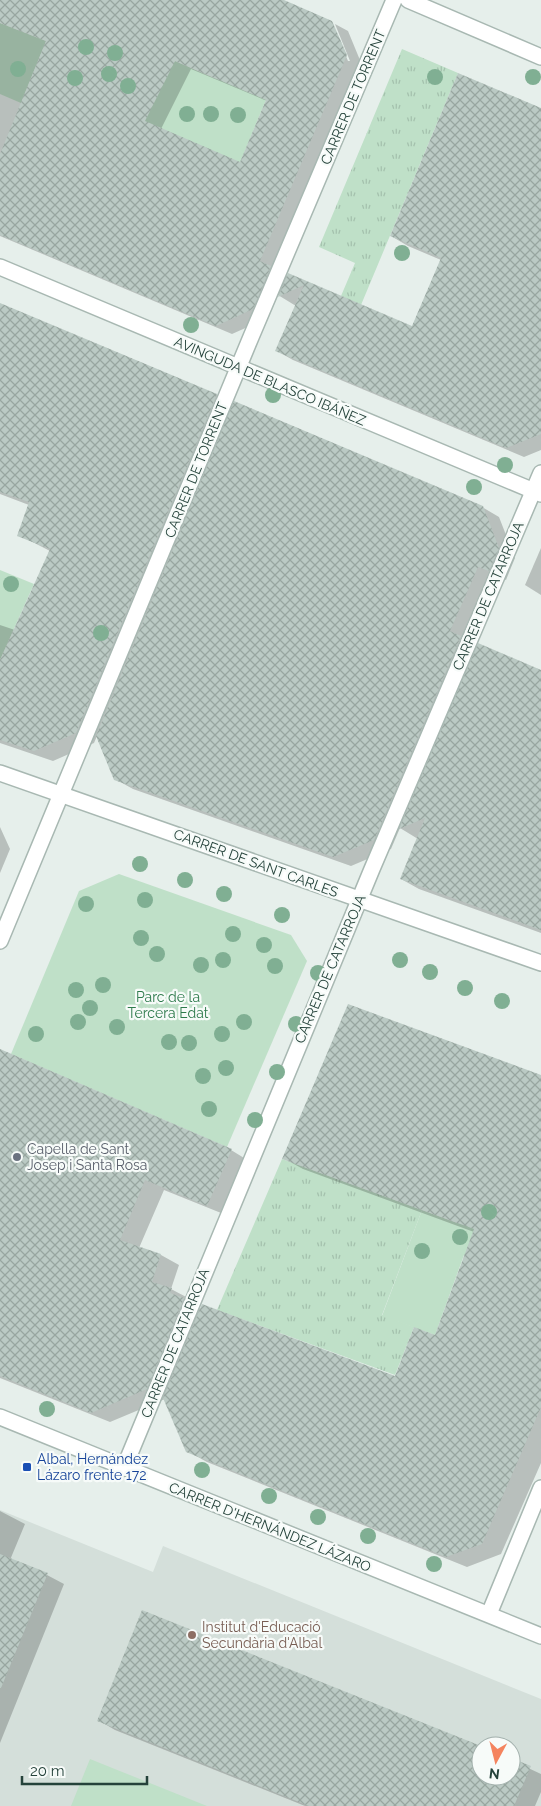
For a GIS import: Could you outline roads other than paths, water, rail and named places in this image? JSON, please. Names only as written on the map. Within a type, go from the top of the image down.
[{"type":"street","name":"CARRER DE TORRENT","points":[[0,941],[394,0]]},
{"type":"street","points":[[408,0],[541,57]]},
{"type":"street","name":"AVINGUDA DE BLASCO IBÁÑEZ","points":[[0,267],[537,492]]},
{"type":"street","name":"CARRER DE CATARROJA","points":[[124,1468],[359,900],[537,492],[541,473]]},
{"type":"street","name":"CARRER DE SANT CARLES","points":[[0,773],[541,963]]},
{"type":"street","name":"CARRER D'HERNÁNDEZ LÁZARO","points":[[0,1417],[541,1636]]},
{"type":"street","points":[[489,1614],[541,1488]]},
{"type":"place","name":"Capella de Sant Josep i Santa Rosa","points":[[17,1157]]},
{"type":"place","name":"Albal, Hernández Lázaro frente 172","points":[[27,1467]]},
{"type":"place","name":"Institut d'Educació Secundària d'Albal","points":[[192,1635]]},
{"type":"park label","name":"Parc de la Tercera Edat","points":[[168,1006]]}]
